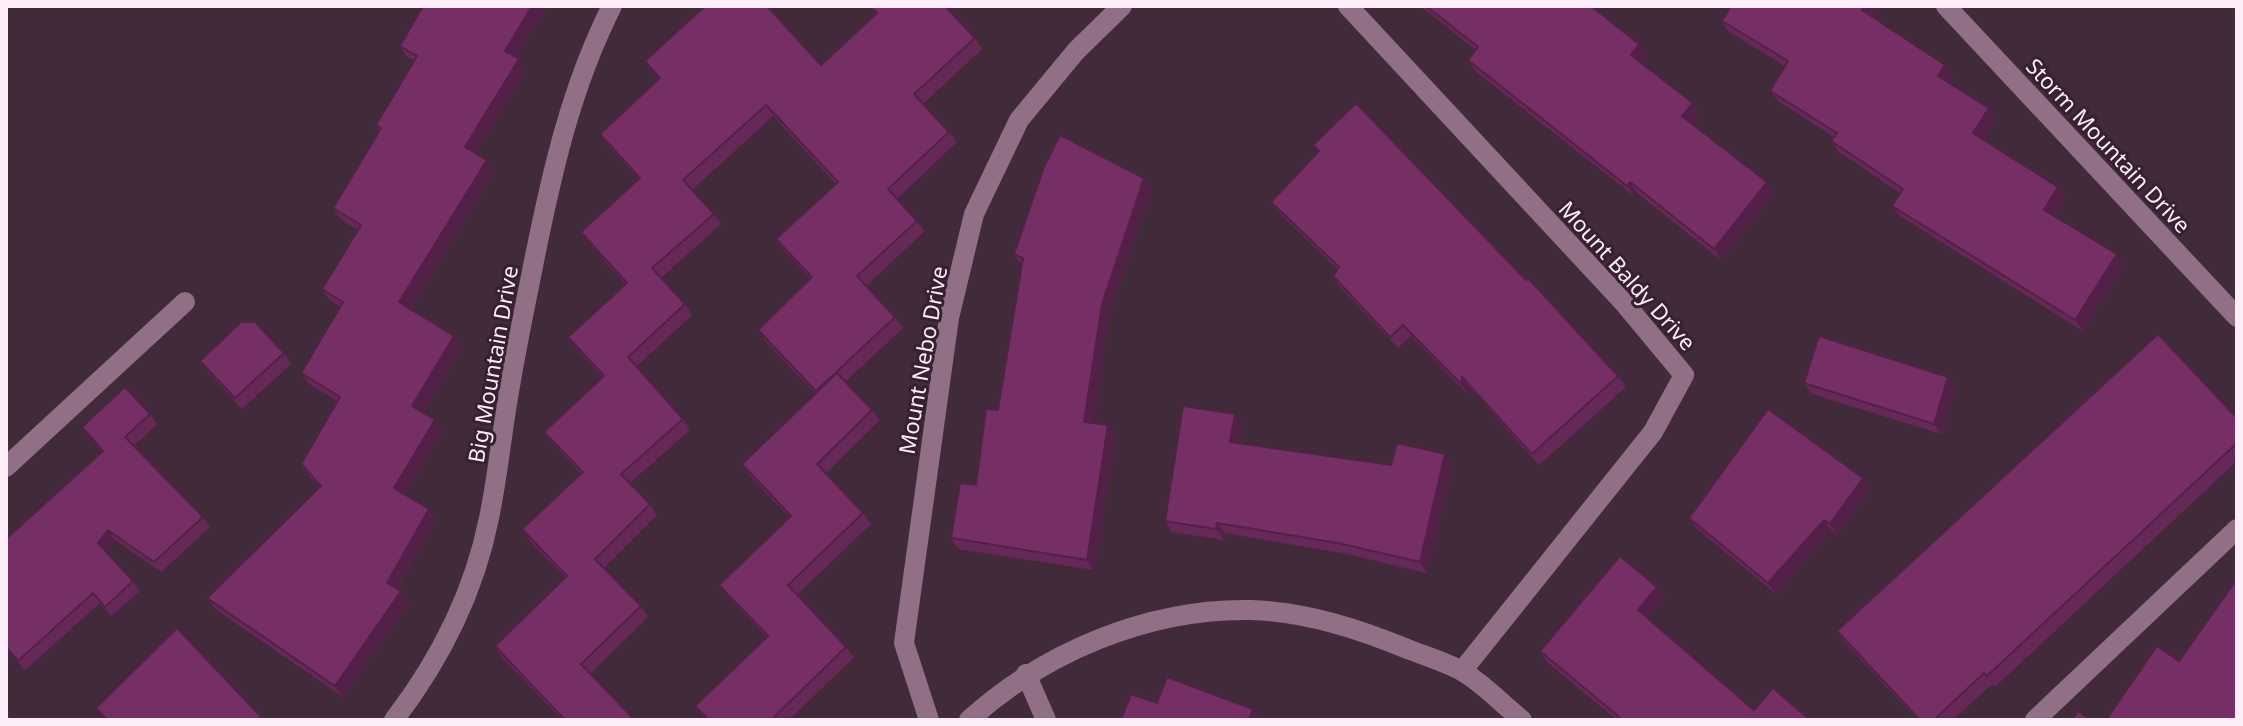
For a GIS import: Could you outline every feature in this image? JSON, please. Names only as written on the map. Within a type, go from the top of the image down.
[{"type":"street","name":"Big Mountain Drive","points":[[394,720],[421,685],[446,643],[472,582],[489,520],[510,385],[554,165],[572,99],[612,6]]},
{"type":"street","name":"Mount Nebo Drive","points":[[929,720],[904,643],[949,318],[974,214],[1019,120],[1076,51],[1122,6]]},
{"type":"street","name":"Mount Baldy Drive","points":[[1348,6],[1625,304],[1684,375],[1653,432],[1462,671]]},
{"type":"street","name":"Storm Mountain Drive","points":[[1946,6],[2237,317]]},
{"type":"street","points":[[6,467],[185,302]]},
{"type":"street","points":[[2035,720],[2237,529]]},
{"type":"street","points":[[969,720],[1026,674],[1080,646],[1135,627],[1193,614],[1251,610],[1307,617],[1362,630],[1462,671],[1522,720]]},
{"type":"street","points":[[1026,674],[1046,720]]},
{"type":"building","points":[[423,6],[532,6],[505,51],[519,59],[465,147],[487,160],[399,302],[454,336],[412,406],[435,420],[394,488],[429,509],[387,583],[401,591],[335,686],[207,598],[321,486],[301,464],[340,397],[301,373],[343,302],[322,289],[361,225],[333,208],[381,128],[376,125],[417,56],[400,46]]},
{"type":"building","points":[[705,6],[767,6],[821,65],[877,13],[872,8],[874,6],[945,6],[975,38],[914,94],[949,132],[888,189],[917,221],[857,276],[895,317],[816,391],[758,330],[812,277],[776,239],[838,182],[766,105],[683,180],[714,214],[652,268],[685,304],[628,357],[683,419],[621,474],[650,504],[595,559],[641,606],[581,664],[632,717],[629,720],[565,720],[495,646],[567,576],[522,529],[583,472],[544,432],[604,376],[568,337],[627,283],[581,232],[640,178],[600,134],[660,78],[645,61]]},
{"type":"building","points":[[1426,6],[1591,6],[1639,44],[1631,55],[1693,103],[1682,116],[1767,182],[1714,249],[1630,182],[1627,186],[1468,60],[1478,47]]},
{"type":"building","points":[[1731,6],[1864,6],[1862,10],[1945,65],[1938,76],[1989,108],[1973,133],[2058,187],[2044,210],[2117,254],[2075,320],[1892,206],[1903,189],[1831,141],[1837,133],[1770,91],[1788,61],[1722,21]]},
{"type":"building","points":[[1356,103],[1526,280],[1528,278],[1618,376],[1532,454],[1462,377],[1461,384],[1403,325],[1390,337],[1333,276],[1339,267],[1271,202],[1319,151],[1313,145]]},
{"type":"building","points":[[1060,135],[1144,178],[1102,304],[1084,422],[1108,425],[1087,560],[951,538],[960,483],[976,485],[986,409],[998,410],[1023,258],[1014,254],[1044,167]]},
{"type":"building","points":[[241,322],[255,322],[284,353],[235,398],[200,361]]},
{"type":"building","points":[[2158,334],[2237,418],[2237,443],[1987,676],[1984,673],[1934,720],[1920,720],[1837,631]]},
{"type":"building","points":[[1819,336],[1948,377],[1934,424],[1804,383]]},
{"type":"building","points":[[837,373],[872,410],[817,464],[863,513],[788,585],[846,647],[773,718],[775,720],[709,720],[695,706],[768,636],[719,585],[791,516],[742,464]]},
{"type":"building","points":[[125,387],[150,414],[125,437],[203,517],[154,562],[108,530],[98,543],[133,581],[105,607],[93,593],[18,661],[6,647],[6,539],[103,451],[82,427]]},
{"type":"building","points":[[1183,406],[1235,414],[1230,442],[1391,465],[1397,443],[1445,454],[1420,562],[1338,543],[1217,523],[1216,529],[1165,521]]},
{"type":"building","points":[[1768,409],[1863,478],[1830,524],[1824,520],[1768,583],[1689,518]]},
{"type":"building","points":[[1620,556],[1657,587],[1638,610],[1754,710],[1773,688],[1810,720],[1617,720],[1619,717],[1540,651]]},
{"type":"building","points":[[2237,579],[2237,720],[2106,720],[2157,646],[2179,661]]},
{"type":"building","points":[[177,628],[262,720],[107,720],[96,708]]},
{"type":"building","points":[[1167,677],[1253,709],[1249,720],[1121,720],[1131,694],[1157,703]]},
{"type":"building","points":[[2078,711],[2090,720],[2072,720]]}]
